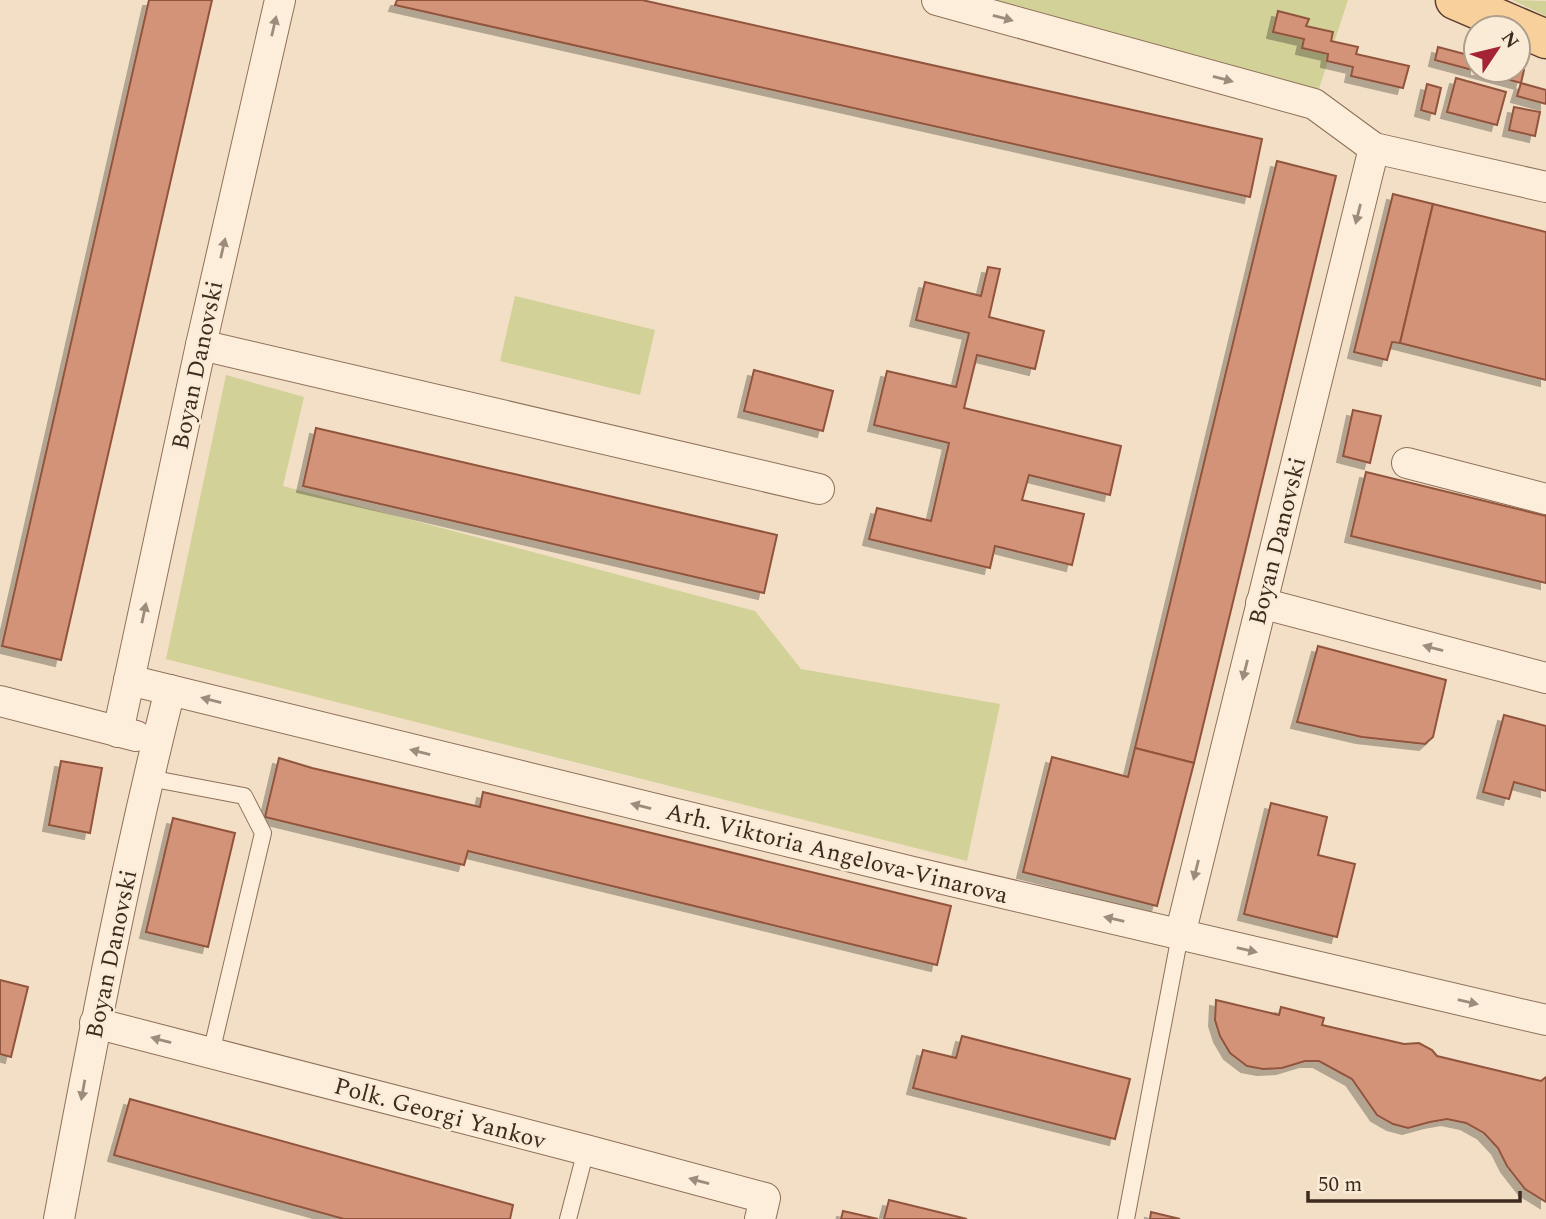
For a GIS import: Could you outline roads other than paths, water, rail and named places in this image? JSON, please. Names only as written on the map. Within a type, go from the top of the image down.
[{"type":"main road","points":[[1455,0],[1546,39]]},
{"type":"street","name":"Boyan Danovski","points":[[118,732],[201,345],[280,0]]},
{"type":"street","points":[[937,0],[1314,104],[1374,148],[1546,187]]},
{"type":"street","name":"Boyan Danovski","points":[[1180,935],[1374,148]]},
{"type":"street","points":[[201,345],[819,489]]},
{"type":"street","points":[[1407,463],[1546,499]]},
{"type":"street","points":[[1261,603],[1546,678]]},
{"type":"street","name":"Arh. Viktoria Angelova-Vinarova","points":[[129,680],[913,872],[1546,1020]]},
{"type":"street","name":"Boyan Danovski","points":[[59,1219],[95,1023],[170,690]]},
{"type":"street","points":[[0,701],[157,742]]},
{"type":"street","name":"Polk. Georgi Yankov","points":[[95,1023],[765,1198],[760,1219]]},
{"type":"lane","points":[[149,778],[244,796],[263,833],[211,1053]]},
{"type":"lane","points":[[1126,1219],[1180,935]]},
{"type":"lane","points":[[568,1219],[586,1150]]}]
